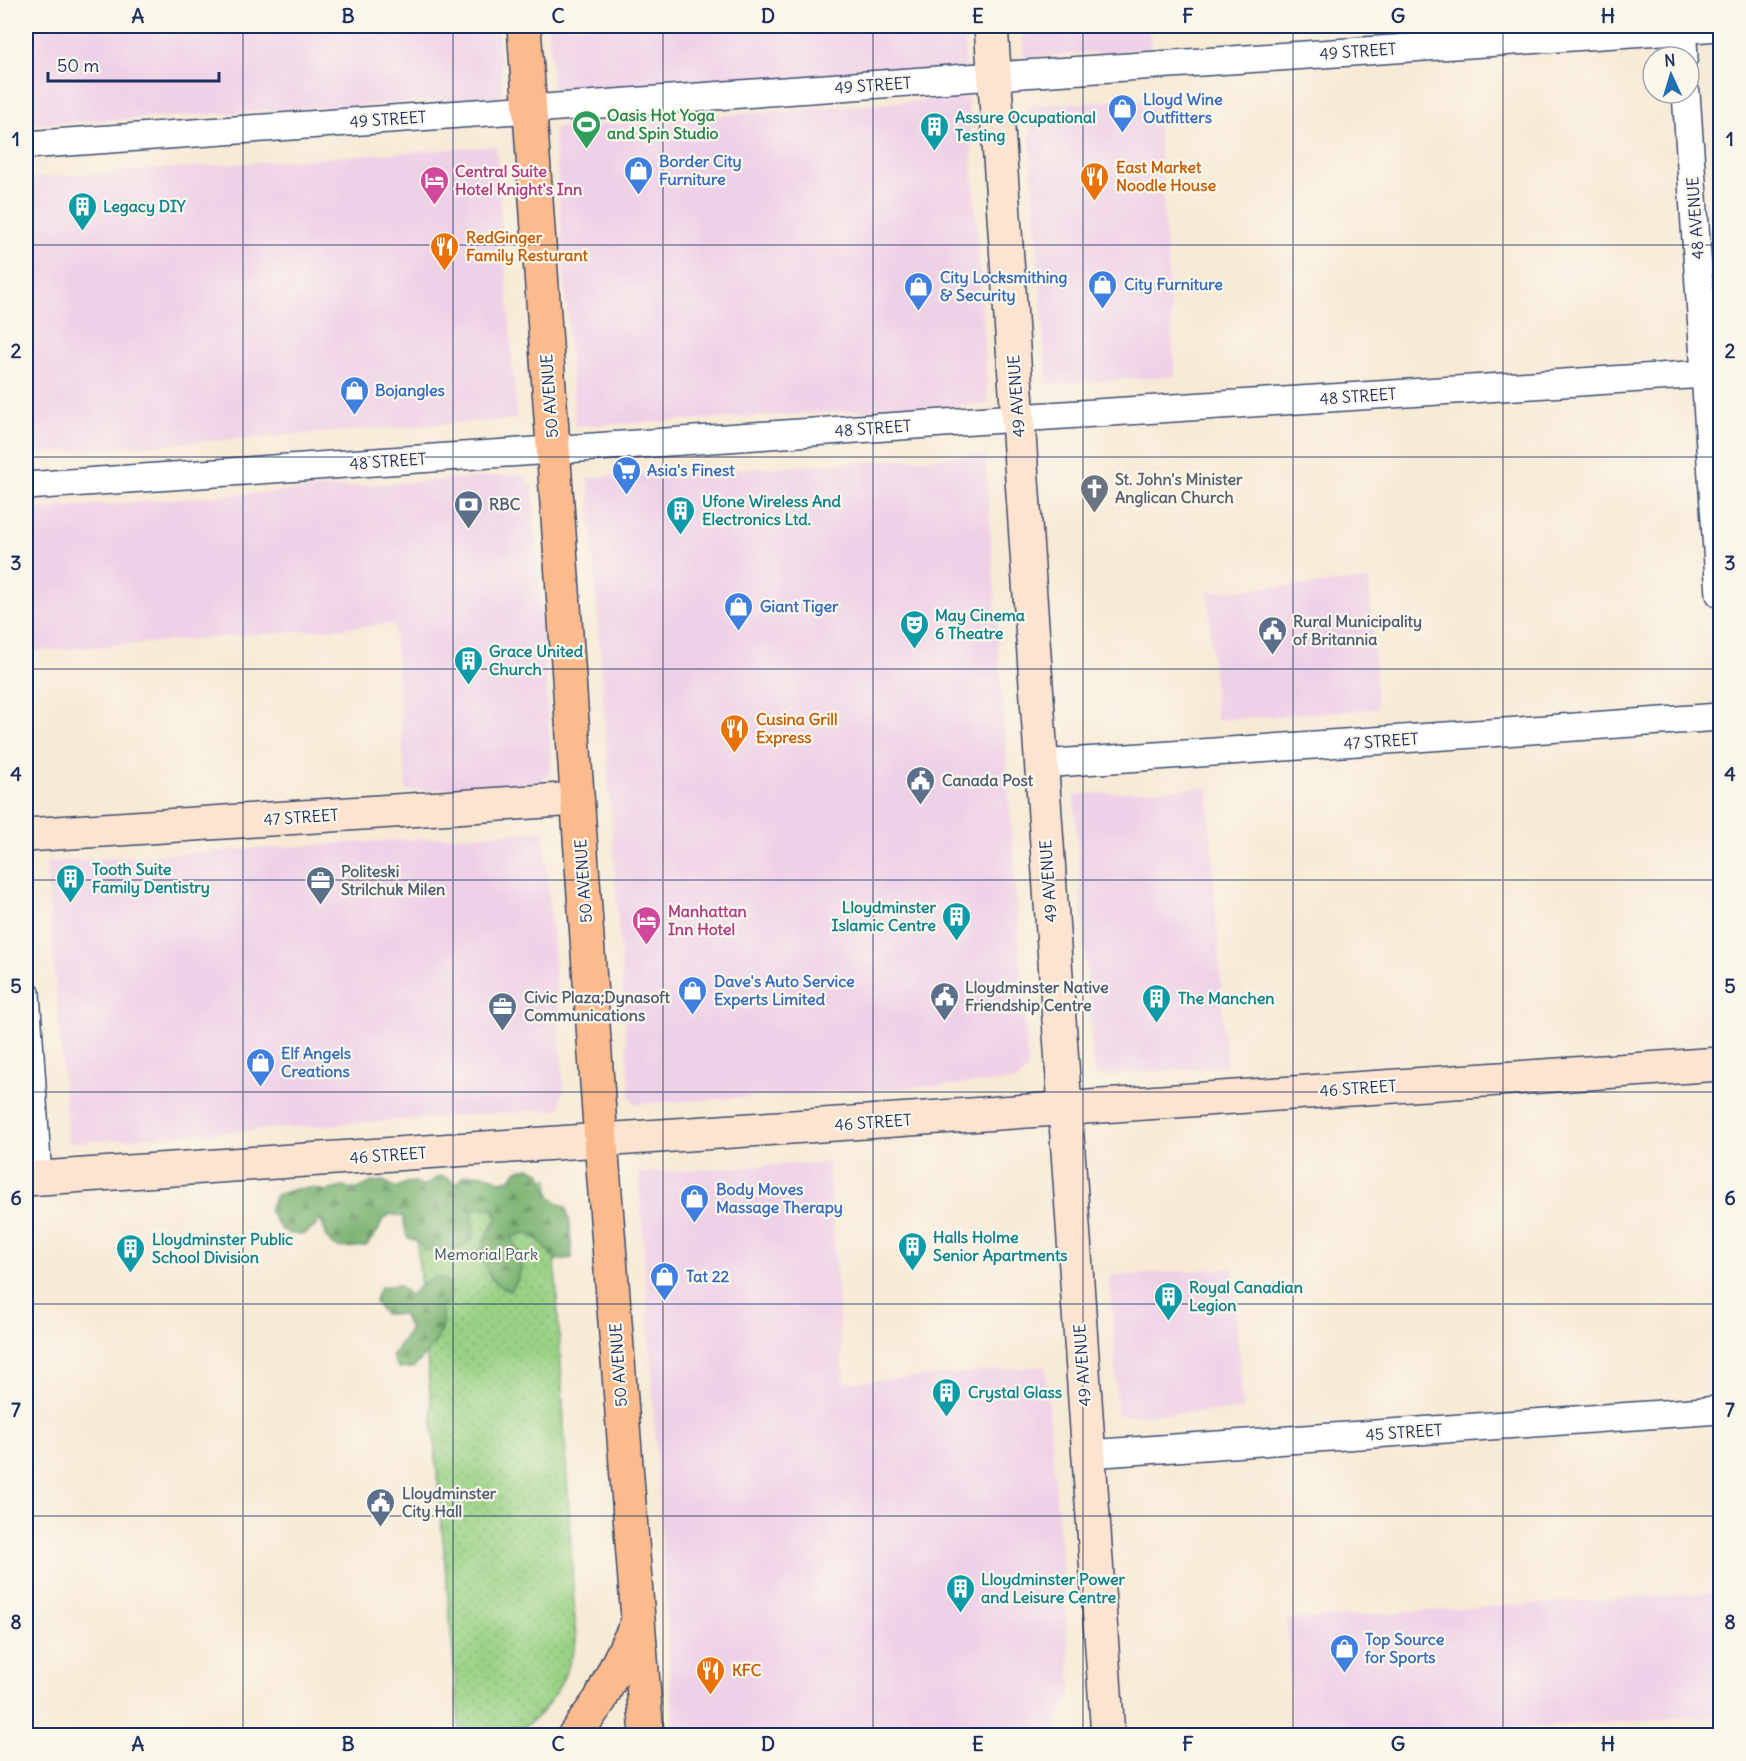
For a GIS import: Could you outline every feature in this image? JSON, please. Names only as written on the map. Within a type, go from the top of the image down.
[{"type":"main road","name":"50 AVENUE","points":[[524,26],[601,1141],[647,1736]]},
{"type":"main road","points":[[574,1736],[600,1700],[638,1624]]},
{"type":"street","name":"49 AVENUE","points":[[991,26],[1108,1736]]},
{"type":"street","name":"49 STREET","points":[[26,146],[994,76],[1720,27]]},
{"type":"street","points":[[1682,28],[1683,45]]},
{"type":"street","name":"48 AVENUE","points":[[1687,105],[1713,373],[1720,594]]},
{"type":"street","name":"48 STREET","points":[[26,486],[1713,373]]},
{"type":"street","name":"47 STREET","points":[[1041,764],[1720,717]]},
{"type":"street","name":"47 STREET","points":[[26,835],[578,799]]},
{"type":"street","points":[[26,993],[32,1179]]},
{"type":"street","name":"46 STREET","points":[[32,1179],[1720,1064]]},
{"type":"street","name":"45 STREET","points":[[1088,1454],[1720,1410]]},
{"type":"shaded area","points":[[26,26],[498,26],[503,97],[26,125]]},
{"type":"shaded area","points":[[548,26],[963,26],[966,69],[553,93]]},
{"type":"shaded area","points":[[1022,26],[1149,26],[1151,49],[1024,57]]},
{"type":"shaded area","points":[[968,97],[988,404],[575,426],[554,128]]},
{"type":"shaded area","points":[[1156,98],[1175,376],[1047,385],[1028,106]]},
{"type":"shaded area","points":[[496,146],[517,419],[26,454],[26,178]]},
{"type":"shaded area","points":[[985,455],[1028,1068],[1017,1081],[635,1104],[630,1096],[588,478]]},
{"type":"shaded area","points":[[521,474],[533,487],[552,770],[540,783],[406,791],[394,624],[26,652],[26,510]]},
{"type":"shaded area","points":[[1369,580],[1377,709],[1216,720],[1208,592]]},
{"type":"shaded area","points":[[1208,787],[1226,1066],[1094,1076],[1074,795]]},
{"type":"shaded area","points":[[544,831],[564,1087],[559,1109],[68,1143],[46,862]]},
{"type":"shaded area","points":[[828,1162],[844,1383],[1045,1366],[1072,1690],[1055,1727],[1035,1735],[679,1736],[673,1722],[639,1173]]},
{"type":"shaded area","points":[[1233,1268],[1243,1410],[1118,1416],[1110,1276]]},
{"type":"shaded area","points":[[1720,1592],[1720,1716],[1400,1735],[1292,1735],[1287,1620]]},
{"type":"green space","points":[[530,1168],[540,1172],[551,1197],[566,1207],[570,1224],[572,1258],[556,1260],[538,1239],[526,1233],[512,1236],[521,1264],[519,1277],[510,1291],[493,1279],[480,1251],[498,1217],[492,1208],[473,1209],[474,1237],[466,1245],[425,1250],[415,1240],[407,1238],[403,1217],[391,1214],[383,1219],[378,1231],[366,1246],[341,1247],[329,1241],[320,1219],[315,1227],[303,1234],[291,1234],[281,1229],[269,1210],[276,1195],[295,1189],[312,1188],[326,1191],[343,1187],[358,1189],[373,1182],[383,1181],[395,1188],[414,1182],[426,1185],[439,1176],[448,1178],[456,1184],[463,1176],[473,1175],[487,1175],[500,1181],[511,1179],[517,1170]]},
{"type":"green space","name":"Memorial Park","points":[[548,1179],[554,1242],[576,1642],[557,1690],[551,1701],[534,1720],[513,1735],[460,1735],[412,1186]]},
{"type":"green space","points":[[432,1278],[443,1278],[449,1282],[448,1304],[441,1305],[443,1315],[440,1333],[432,1347],[413,1368],[398,1368],[392,1356],[410,1329],[402,1314],[384,1314],[375,1302],[377,1294],[381,1287],[398,1285],[410,1295]]},
{"type":"place","name":"Lloyd Wine Outfitters","points":[[1122,134]]},
{"type":"place","name":"Oasis Hot Yoga and Spin Studio","points":[[586,150]]},
{"type":"place","name":"Assure Ocupational Testing","points":[[934,152]]},
{"type":"place","name":"Border City Furniture","points":[[638,196]]},
{"type":"place","name":"East Market Noodle House","points":[[1095,202]]},
{"type":"place","name":"Central Suite Hotel Knight's Inn","points":[[434,206]]},
{"type":"place","name":"Legacy DIY","points":[[82,232]]},
{"type":"place","name":"RedGinger Family Resturant","points":[[445,272]]},
{"type":"place","name":"City Furniture","points":[[1103,310]]},
{"type":"place","name":"City Locksmithing & Security","points":[[919,312]]},
{"type":"place","name":"Bojangles","points":[[354,416]]},
{"type":"place","name":"Asia's Finest","points":[[626,496]]},
{"type":"place","name":"St. John's Minister Anglican Church","points":[[1094,514]]},
{"type":"place","name":"RBC","points":[[468,530]]},
{"type":"place","name":"Ufone Wireless And Electronics Ltd.","points":[[681,536]]},
{"type":"place","name":"Giant Tiger","points":[[739,632]]},
{"type":"place","name":"May Cinema 6 Theatre","points":[[914,650]]},
{"type":"place","name":"Rural Municipality of Britannia","points":[[1272,656]]},
{"type":"place","name":"Grace United Church","points":[[468,686]]},
{"type":"place","name":"Cusina Grill Express","points":[[735,754]]},
{"type":"place","name":"Canada Post","points":[[921,806]]},
{"type":"place","name":"Tooth Suite Family Dentistry","points":[[71,904]]},
{"type":"place","name":"Politeski Strilchuk Milen","points":[[320,906]]},
{"type":"place","name":"Lloydminster Islamic Centre","points":[[957,942]]},
{"type":"place","name":"Manhattan Inn Hotel","points":[[647,946]]},
{"type":"place","name":"Dave's Auto Service Experts Limited","points":[[693,1016]]},
{"type":"place","name":"Lloydminster Native Friendship Centre","points":[[944,1022]]},
{"type":"place","name":"The Manchen","points":[[1157,1024]]},
{"type":"place","name":"Civic Plaza;Dynasoft Communications","points":[[503,1032]]},
{"type":"place","name":"Elf Angels Creations","points":[[260,1088]]},
{"type":"place","name":"Body Moves Massage Therapy","points":[[695,1224]]},
{"type":"place","name":"Halls Holme Senior Apartments","points":[[912,1272]]},
{"type":"place","name":"Lloydminster Public School Division","points":[[131,1274]]},
{"type":"place","name":"Tat 22","points":[[665,1302]]},
{"type":"place","name":"Royal Canadian Legion","points":[[1168,1322]]},
{"type":"place","name":"Crystal Glass","points":[[947,1418]]},
{"type":"place","name":"Lloydminster City Hall","points":[[381,1528]]},
{"type":"place","name":"Lloydminster Power and Leisure Centre","points":[[960,1614]]},
{"type":"place","name":"Top Source for Sports","points":[[1344,1674]]},
{"type":"place","name":"KFC","points":[[711,1696]]}]
